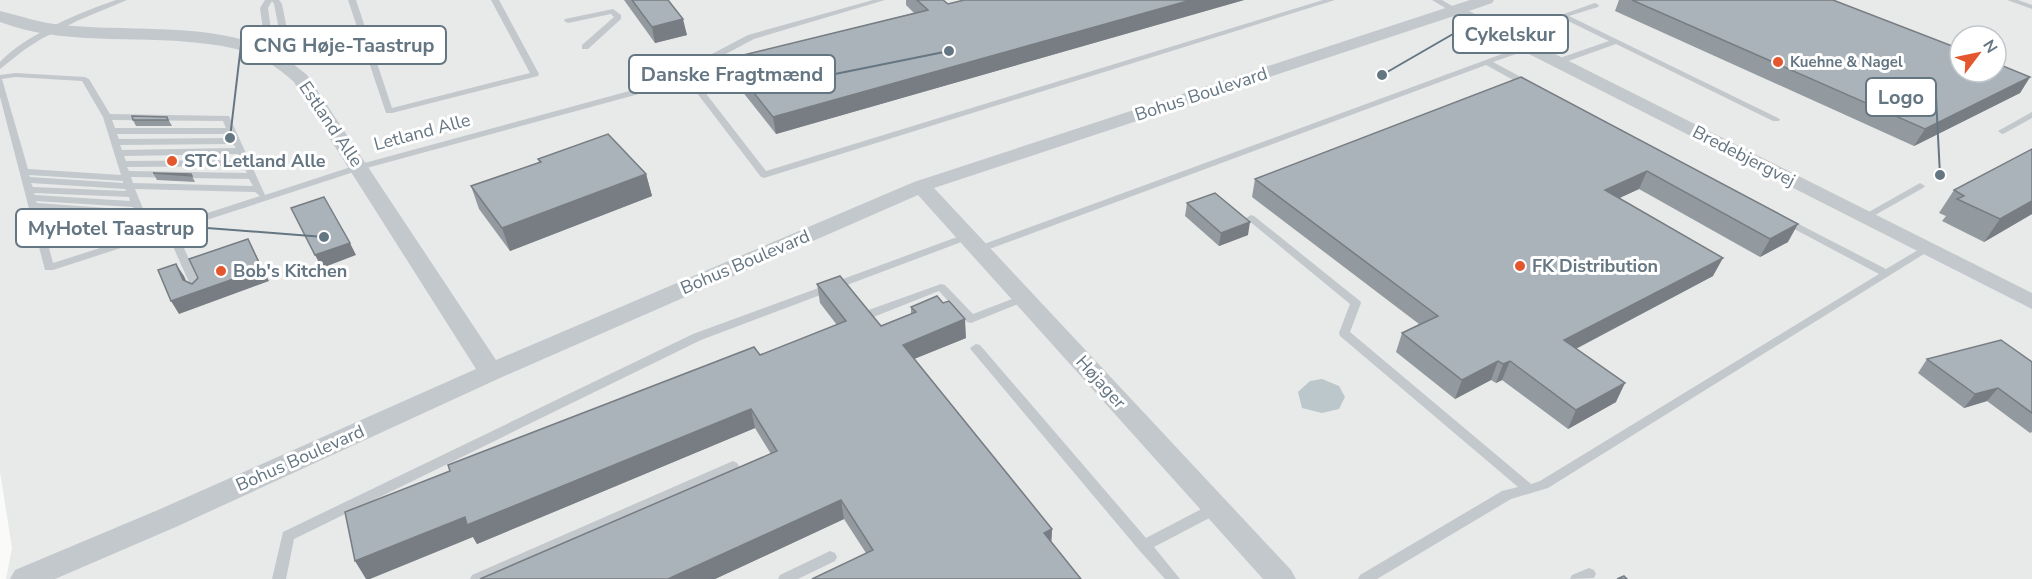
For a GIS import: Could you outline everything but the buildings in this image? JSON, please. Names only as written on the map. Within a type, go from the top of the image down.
[{"type":"street","name":"Bohus Boulevard","points":[[25,579],[168,518],[491,372],[921,186],[1486,0]]},
{"type":"street","name":"Bredebjergvej","points":[[1455,10],[2032,303]]},
{"type":"street","name":"Estland Alle","points":[[0,16],[12,22],[56,30],[197,39],[235,45],[268,56],[301,79],[360,166],[491,372]]},
{"type":"street","name":"Højager","points":[[921,186],[1281,579]]},
{"type":"lane","points":[[0,67],[16,52],[56,30],[94,10],[123,0]]},
{"type":"lane","points":[[268,56],[264,8],[269,0]]},
{"type":"lane","points":[[268,56],[285,40],[278,4],[275,0]]},
{"type":"lane","points":[[352,0],[389,111],[535,74],[495,0]]},
{"type":"lane","name":"Letland Alle","points":[[0,79],[49,268],[170,228],[261,193],[658,86],[752,37],[881,0]]},
{"type":"lane","points":[[685,72],[764,175],[1331,0]]},
{"type":"lane","points":[[1436,0],[1455,10]]},
{"type":"lane","points":[[2011,0],[2032,7]]},
{"type":"lane","points":[[1595,5],[1562,16],[1776,119]]},
{"type":"lane","points":[[568,21],[613,11],[618,18],[585,47]]},
{"type":"lane","points":[[1557,62],[1616,41]]},
{"type":"lane","points":[[279,579],[288,536],[697,337],[974,243],[1527,47]]},
{"type":"lane","points":[[1487,62],[1539,90]]},
{"type":"lane","points":[[0,79],[15,75],[85,79],[107,117],[149,235]]},
{"type":"lane","points":[[2002,131],[2032,115]]},
{"type":"lane","points":[[30,193],[261,193],[226,118],[107,117]]},
{"type":"lane","points":[[111,131],[232,130]]},
{"type":"lane","points":[[115,142],[237,141]]},
{"type":"lane","points":[[118,153],[241,151]]},
{"type":"lane","points":[[30,193],[132,192],[247,163]]},
{"type":"lane","points":[[30,193],[132,192],[253,176]]},
{"type":"lane","points":[[1865,217],[1920,186]]},
{"type":"lane","points":[[1771,213],[1887,274]]},
{"type":"lane","points":[[1251,218],[1356,303],[1344,333],[1529,489]]},
{"type":"lane","points":[[170,228],[198,291]]},
{"type":"lane","points":[[1365,579],[1507,495],[1544,485],[1927,249]]},
{"type":"lane","points":[[867,315],[941,287],[971,319],[1024,298]]},
{"type":"lane","points":[[976,348],[1173,579]]},
{"type":"lane","points":[[477,579],[733,466]]},
{"type":"lane","points":[[1144,546],[1216,508]]},
{"type":"lane","points":[[785,579],[830,557]]},
{"type":"shaded area","points":[[0,0],[2032,0],[2032,579],[6,579],[12,548],[0,472]]},
{"type":"shaded area","points":[[1322,379],[1339,386],[1345,397],[1339,409],[1322,413],[1302,408],[1298,392],[1310,381]]},
{"type":"place","name":"Danske Fragtmænd","points":[[949,51]]},
{"type":"place","name":"Kuehne & Nagel","points":[[1778,62]]},
{"type":"place","name":"Cykelskur","points":[[1382,75]]},
{"type":"place","name":"CNG Høje-Taastrup","points":[[230,138]]},
{"type":"place","name":"STC Letland Alle","points":[[172,161]]},
{"type":"place","name":"Logo","points":[[1940,175]]},
{"type":"place","name":"MyHotel Taastrup","points":[[324,237]]},
{"type":"place","name":"FK Distribution","points":[[1520,266]]},
{"type":"place","name":"Bob's Kitchen","points":[[221,271]]}]
